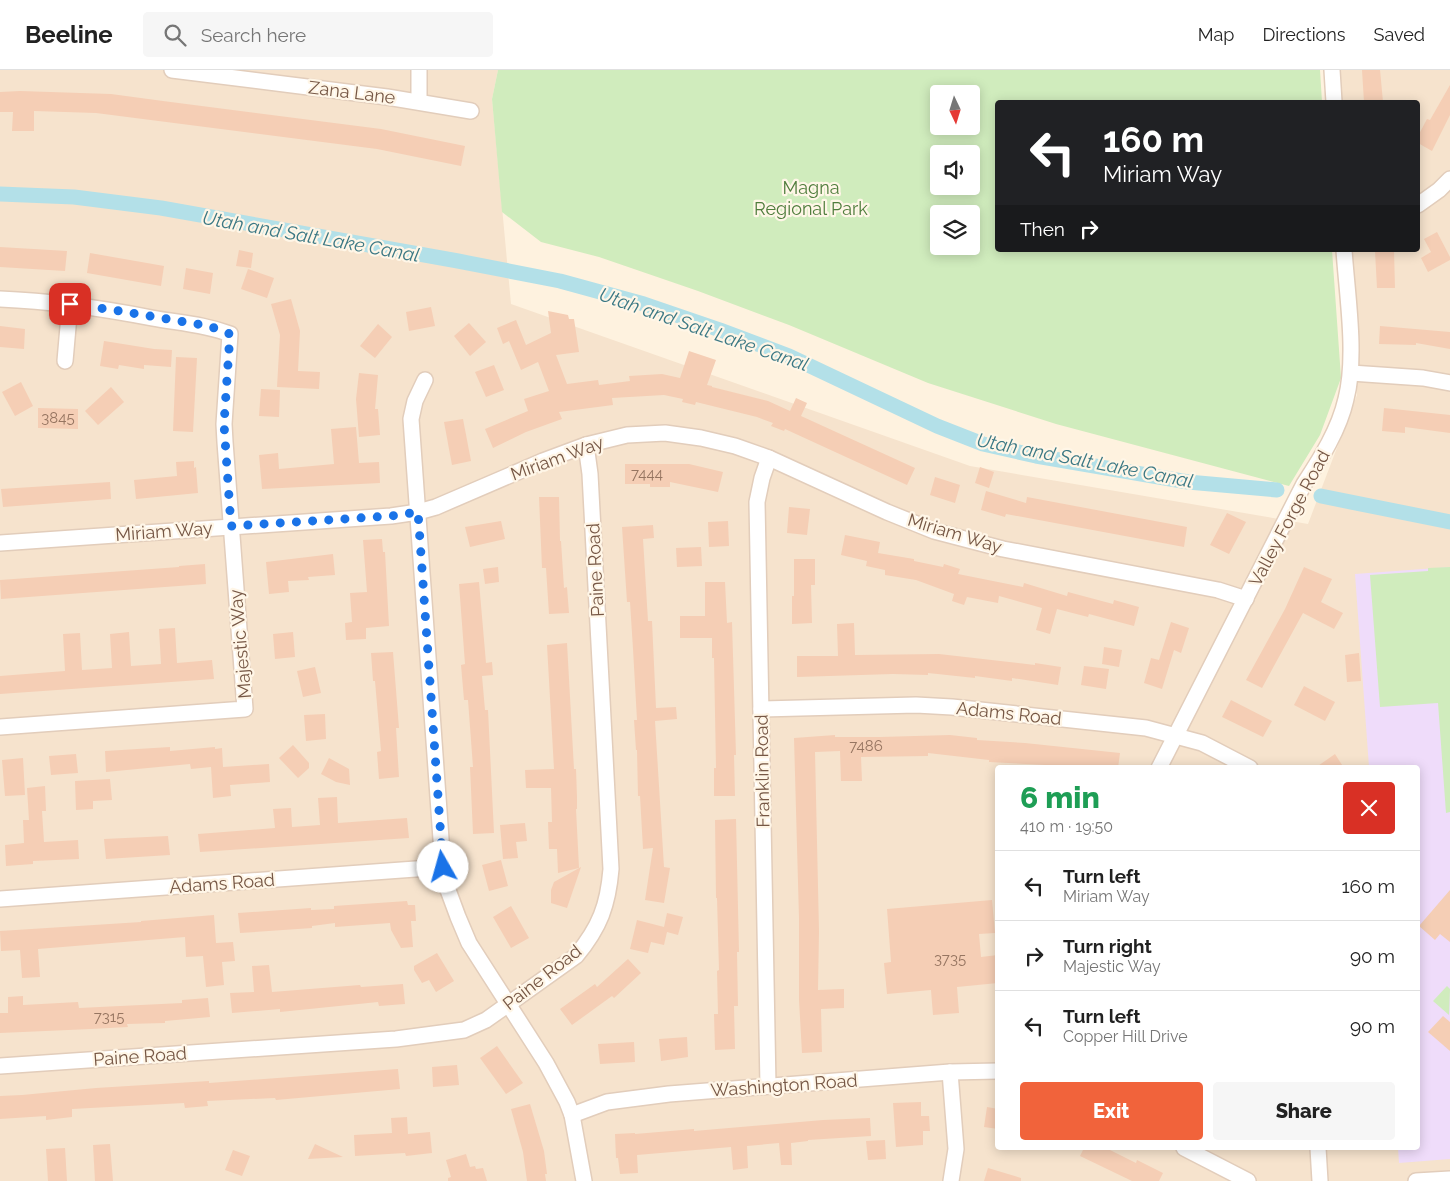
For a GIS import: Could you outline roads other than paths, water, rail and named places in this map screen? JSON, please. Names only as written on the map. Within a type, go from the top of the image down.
[{"type":"street","name":"Zana Lane","points":[[172,70],[419,101],[472,111]]},
{"type":"street","points":[[419,70],[419,101]]},
{"type":"street","points":[[1332,70],[1334,100]]},
{"type":"street","points":[[1420,204],[1439,190],[1450,178]]},
{"type":"street","name":"Valley Forge Road","points":[[1161,765],[1304,484],[1324,453],[1336,427],[1346,399],[1351,373],[1344,252]]},
{"type":"street","points":[[0,299],[70,304],[65,361]]},
{"type":"street","name":"Majestic Way","points":[[0,727],[245,709],[224,424],[230,334],[209,326],[70,304]]},
{"type":"street","points":[[1351,373],[1423,378],[1450,383]]},
{"type":"street","points":[[425,380],[415,401],[411,419],[443,867],[448,890],[469,943],[546,1063],[572,1115],[584,1181]]},
{"type":"street","name":"Miriam Way","points":[[0,543],[391,516],[418,512],[436,507],[534,464],[586,444],[627,435],[665,433],[727,444],[769,458],[887,512],[934,531],[1003,549],[1218,590],[1246,600]]},
{"type":"street","name":"Paine Road","points":[[0,1066],[439,1035],[464,1030],[486,1020],[576,956],[596,928],[604,912],[609,892],[610,844],[590,474],[586,444]]},
{"type":"street","name":"Franklin Road","points":[[768,1086],[757,502],[769,458]]},
{"type":"street","name":"Adams Road","points":[[761,709],[916,705],[952,707],[1146,728],[1202,743],[1244,765]]},
{"type":"street","name":"Adams Road","points":[[0,899],[443,867]]},
{"type":"street","name":"Washington Road","points":[[572,1115],[607,1102],[635,1097],[950,1072],[995,1071]]},
{"type":"street","points":[[950,1072],[956,1149],[950,1181]]},
{"type":"street","points":[[1188,1150],[1248,1181]]},
{"type":"street","points":[[1318,1150],[1320,1181]]},
{"type":"street","points":[[1416,1181],[1450,1178]]},
{"type":"waterway","name":"Utah and Salt Lake Canal","points":[[0,194],[74,197],[161,208],[560,281],[644,304],[789,356],[937,426],[983,444],[1036,456],[1188,482],[1277,490]]},
{"type":"waterway","name":"Utah and Salt Lake Canal","points":[[1321,496],[1450,522]]},
{"type":"park label","name":"Magna Regional Park","points":[[811,197]]}]
